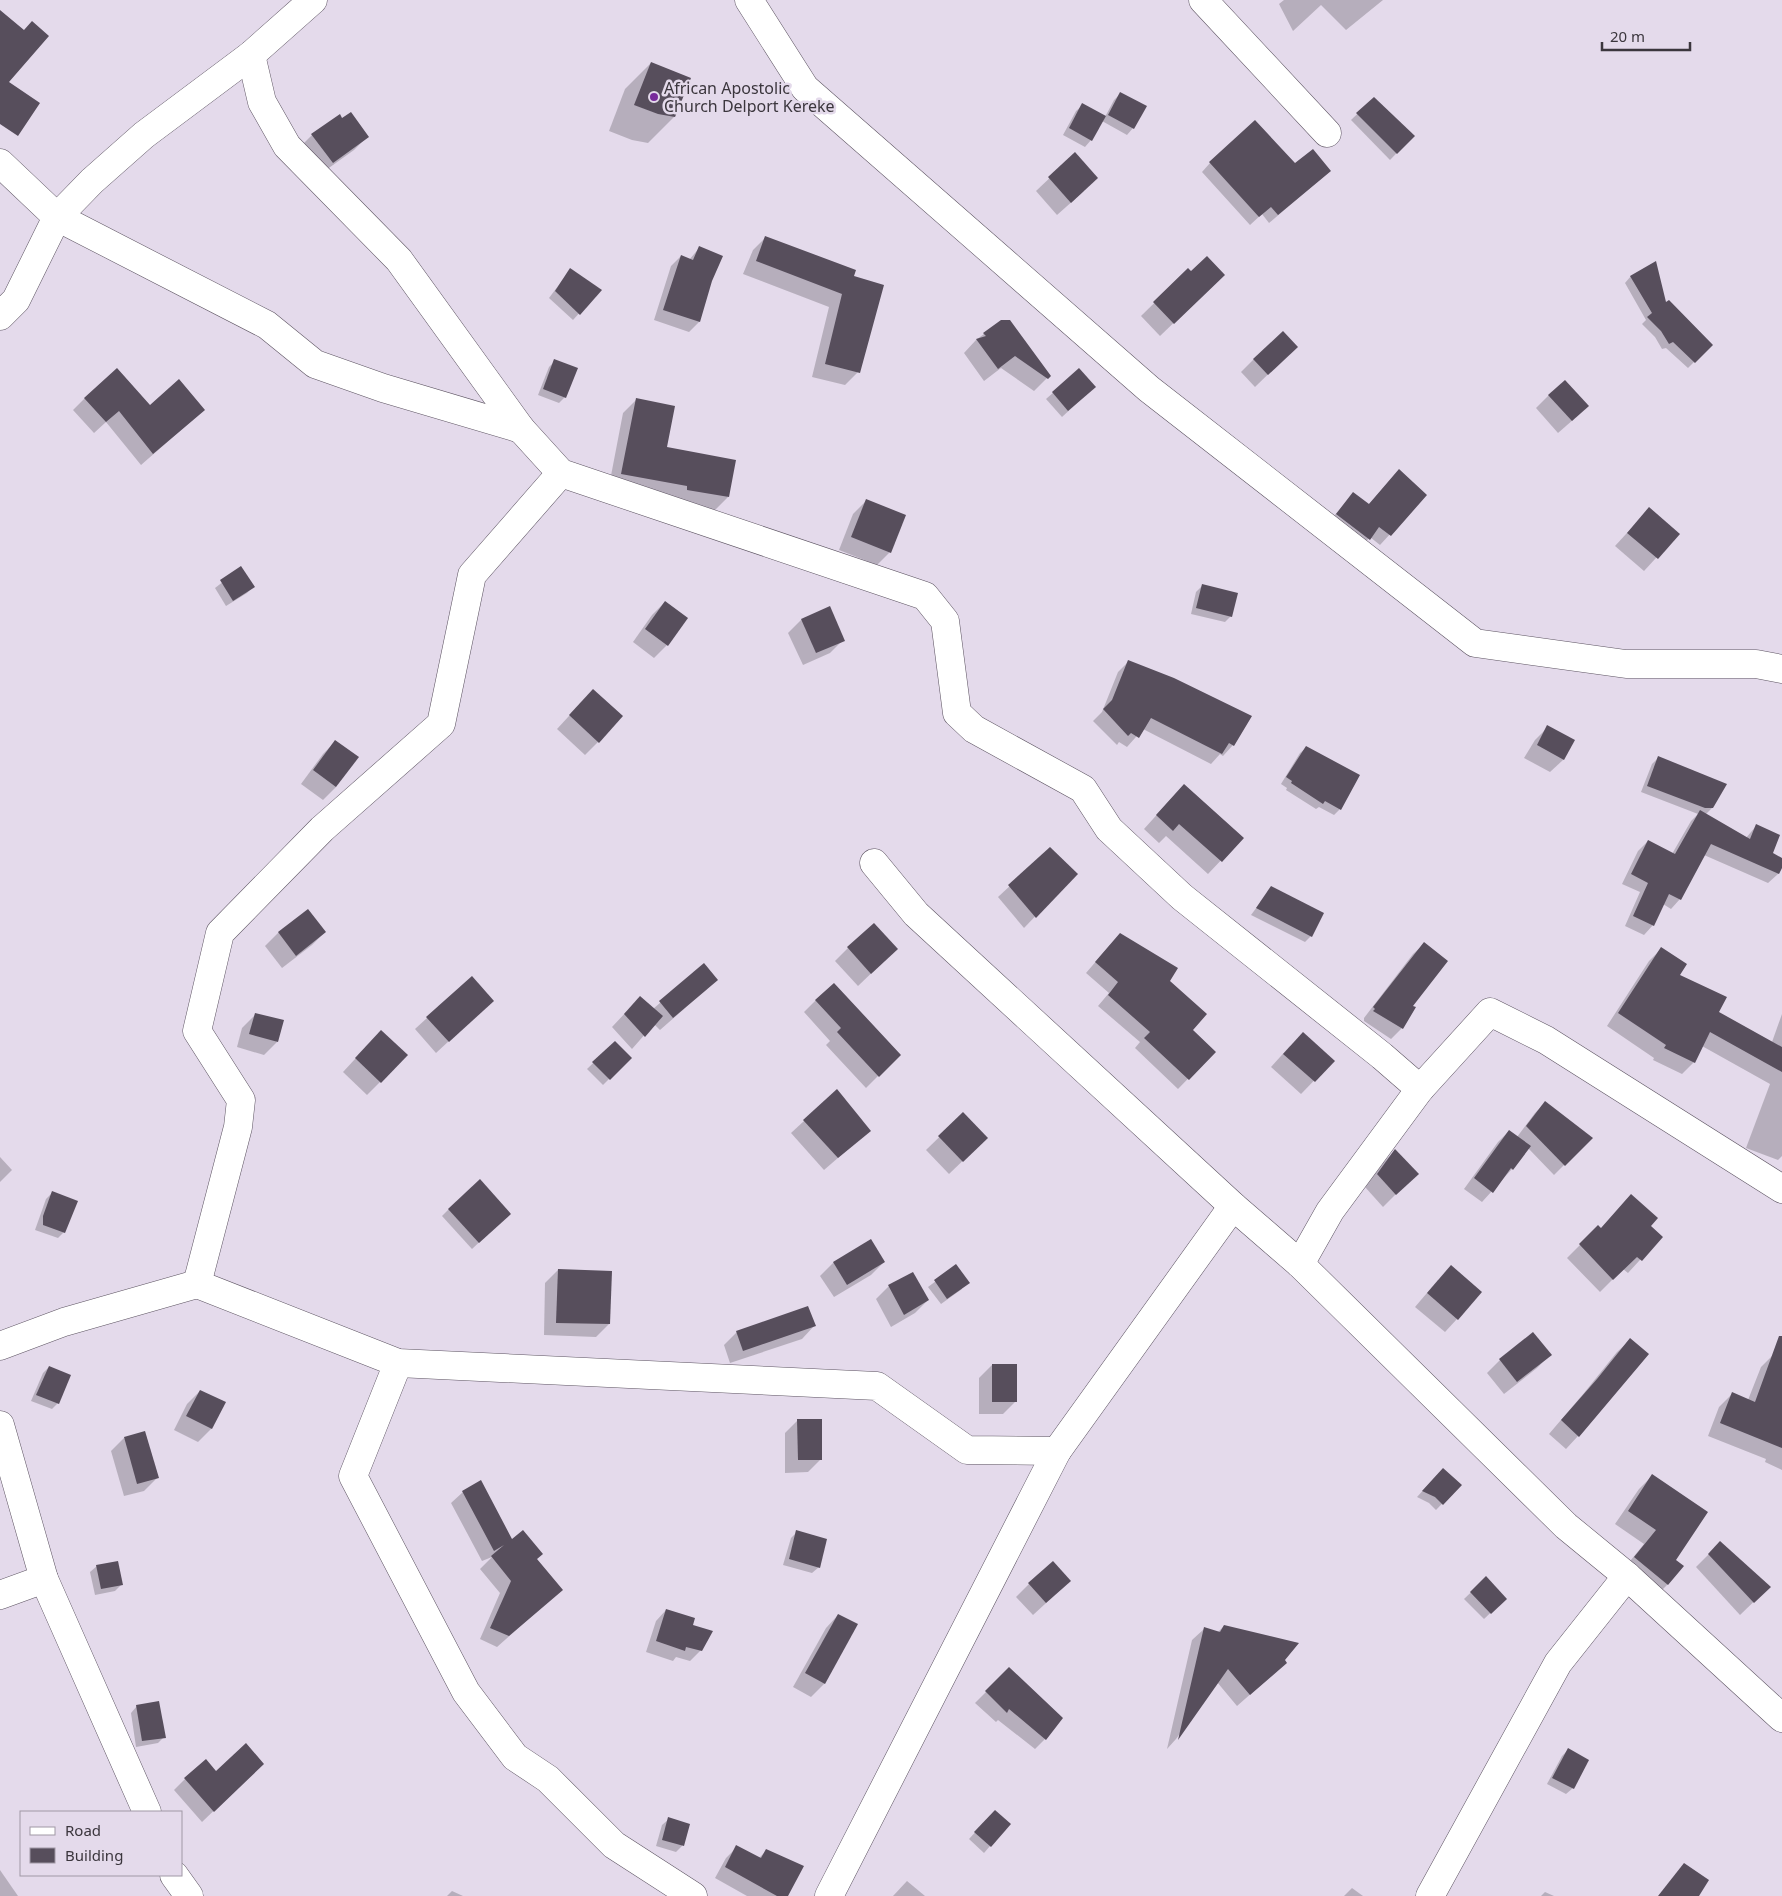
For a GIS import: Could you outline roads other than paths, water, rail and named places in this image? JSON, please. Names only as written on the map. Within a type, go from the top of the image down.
[{"type":"street","points":[[0,316],[16,300],[57,217],[115,160],[144,135],[251,55],[313,0]]},
{"type":"street","points":[[749,0],[805,88],[1149,389],[1475,643],[1626,664],[1756,664],[1782,670]]},
{"type":"street","points":[[1203,0],[1327,134]]},
{"type":"street","points":[[251,55],[262,102],[287,146],[399,260],[521,429],[561,472],[925,596],[944,621],[958,713],[974,729],[1083,789],[1109,829],[1182,897],[1420,1088]]},
{"type":"street","points":[[0,162],[57,217],[267,325],[315,364],[384,388],[521,429]]},
{"type":"street","points":[[197,1284],[238,1127],[241,1100],[197,1031],[220,933],[322,829],[441,724],[472,575],[561,472]]},
{"type":"street","points":[[874,863],[916,914],[1233,1206],[1300,1264],[1566,1526],[1627,1576],[1782,1718]]},
{"type":"street","points":[[1300,1264],[1330,1211],[1420,1088],[1490,1012],[1546,1040],[1782,1189]]},
{"type":"street","points":[[829,1896],[1057,1451],[1233,1206]]},
{"type":"street","points":[[0,1346],[64,1322],[197,1284],[398,1363],[877,1386],[967,1450],[1057,1451]]},
{"type":"street","points":[[398,1363],[354,1476],[466,1692],[515,1757],[548,1778],[614,1845],[693,1896]]},
{"type":"street","points":[[0,1424],[44,1579],[147,1811]]},
{"type":"street","points":[[1430,1896],[1558,1663],[1627,1576]]},
{"type":"street","points":[[0,1595],[44,1579]]},
{"type":"street","points":[[175,1876],[189,1896]]},
{"type":"place","name":"African Apostolic Church Delport Kereke","points":[[654,97]]}]
